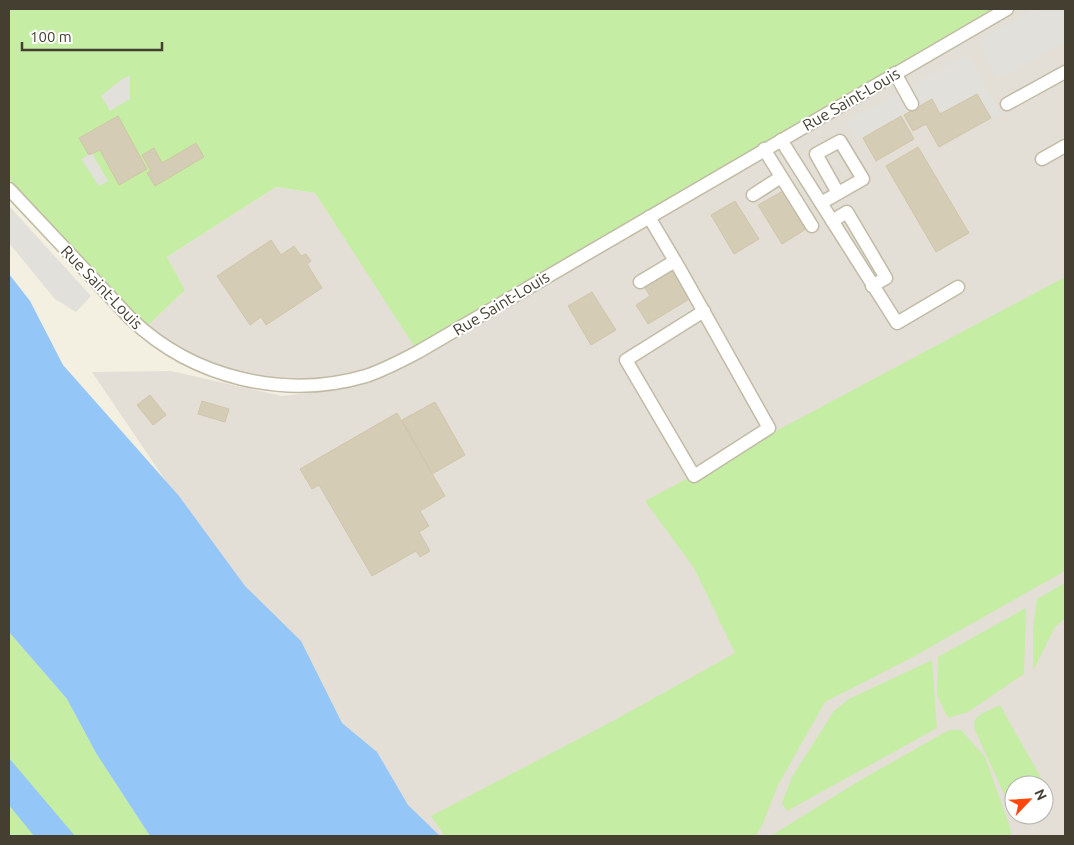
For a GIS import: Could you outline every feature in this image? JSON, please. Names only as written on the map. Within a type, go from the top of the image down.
[{"type":"street","name":"Rue Saint-Louis","points":[[9,189],[131,319],[158,343],[190,361],[224,374],[256,382],[282,385],[310,385],[346,380],[366,376],[418,352],[1007,9]]},
{"type":"street","points":[[1007,104],[1065,72]]},
{"type":"street","points":[[895,73],[912,104]]},
{"type":"street","points":[[781,140],[897,323],[958,287]]},
{"type":"street","points":[[1042,159],[1065,146]]},
{"type":"street","points":[[764,150],[812,226]]},
{"type":"street","points":[[753,195],[781,177]]},
{"type":"street","points":[[821,203],[838,193]]},
{"type":"street","points":[[832,221],[847,212],[886,278],[872,286]]},
{"type":"street","points":[[649,217],[675,261],[704,312],[769,428],[694,476],[626,360],[704,312]]},
{"type":"street","points":[[640,282],[675,261]]},
{"type":"shaded area","points":[[1007,9],[1065,9],[1065,836],[423,836],[180,502],[92,372],[171,371],[282,396],[343,389],[390,375],[416,354],[346,380],[240,379],[143,330],[185,290],[167,257],[276,187],[315,193],[360,262]]},
{"type":"shaded area","points":[[1035,9],[1065,9],[1065,41],[998,79],[978,40]]},
{"type":"shaded area","points":[[968,54],[1001,113],[991,118],[977,94],[940,114],[931,99],[857,140],[847,121]]},
{"type":"shaded area","points":[[130,76],[130,99],[110,111],[101,96],[122,79]]},
{"type":"shaded area","points":[[92,153],[108,181],[99,186],[81,159]]},
{"type":"shaded area","points":[[9,206],[91,296],[76,312],[55,299],[9,243]]},
{"type":"green space","points":[[9,9],[1007,9],[418,352],[315,193],[276,187],[167,257],[185,290],[143,330],[9,189]]},
{"type":"green space","points":[[1065,277],[1065,571],[911,658],[825,702],[778,785],[762,826],[755,836],[445,836],[431,816],[613,721],[735,653],[694,568],[645,501]]},
{"type":"green space","points":[[1065,583],[1065,618],[1055,627],[1033,671],[1033,629],[1037,599]]},
{"type":"green space","points":[[1026,608],[1024,674],[968,712],[948,718],[937,695],[938,657]]},
{"type":"green space","points":[[9,632],[67,699],[96,753],[150,836],[9,836]]},
{"type":"green space","points":[[932,660],[937,728],[787,811],[782,803],[792,777],[834,711],[849,699]]},
{"type":"green space","points":[[1000,705],[1039,775],[1004,775],[1004,794],[975,730],[974,721],[981,714]]},
{"type":"green space","points":[[949,730],[961,730],[985,757],[1004,810],[1004,825],[1009,825],[1011,836],[771,836],[859,781]]},
{"type":"water","points":[[9,274],[30,301],[63,365],[179,496],[245,586],[301,641],[342,723],[377,752],[408,805],[440,836],[150,836],[96,753],[67,699],[9,632]]},
{"type":"water","points":[[9,758],[75,836],[34,836],[9,805]]},
{"type":"building","points":[[977,94],[991,118],[939,147],[926,124],[913,131],[904,115],[932,99],[940,114]]},
{"type":"building","points":[[118,116],[147,169],[119,185],[100,150],[89,155],[79,138]]},
{"type":"building","points":[[901,116],[914,139],[876,161],[863,138]]},
{"type":"building","points":[[196,143],[204,157],[155,186],[147,173],[151,171],[142,155],[154,148],[162,163]]},
{"type":"building","points":[[918,147],[969,233],[936,252],[886,166]]},
{"type":"building","points":[[783,191],[806,229],[782,244],[758,205]]},
{"type":"building","points":[[735,201],[759,239],[734,254],[711,215]]},
{"type":"building","points":[[271,240],[281,255],[294,246],[301,256],[306,254],[311,261],[307,264],[322,288],[266,325],[261,317],[250,325],[217,276]]},
{"type":"building","points":[[672,267],[691,298],[648,324],[636,305],[650,296],[643,285]]},
{"type":"building","points":[[592,292],[616,330],[591,345],[568,306]]},
{"type":"building","points":[[150,395],[166,415],[153,425],[137,405]]},
{"type":"building","points":[[202,401],[229,409],[225,422],[198,414]]},
{"type":"building","points":[[435,402],[465,455],[432,474],[402,420]]},
{"type":"building","points":[[397,413],[445,496],[420,511],[429,526],[419,532],[430,551],[420,557],[416,551],[372,576],[319,485],[312,489],[300,469]]}]
